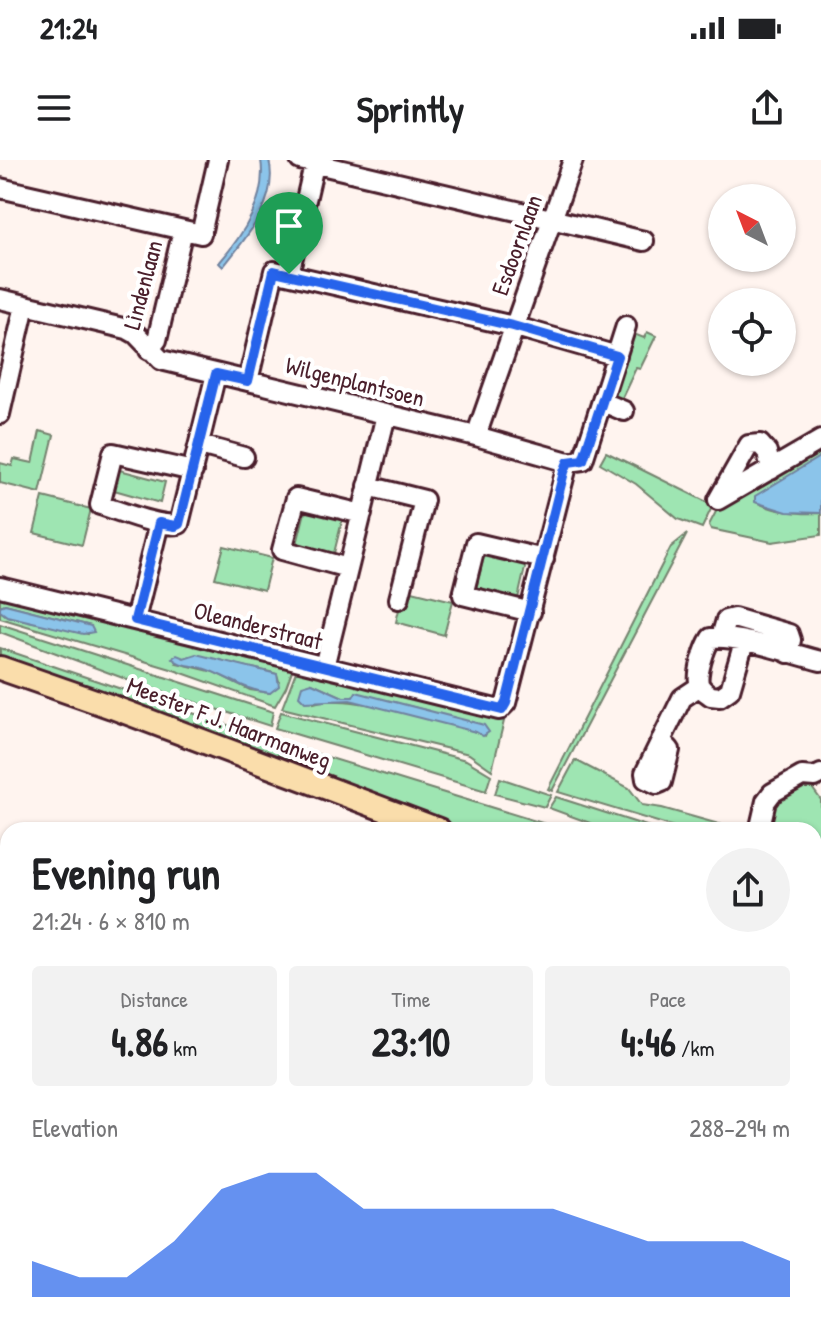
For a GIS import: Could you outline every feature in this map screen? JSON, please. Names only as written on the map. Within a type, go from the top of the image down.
[{"type":"main road","name":"Meester F.J. Haarmanweg","points":[[0,668],[418,822]]},
{"type":"street","name":"Lindenlaan","points":[[149,350],[157,340],[183,230],[201,234],[218,160]]},
{"type":"street","name":"Esdoornlaan","points":[[476,436],[573,160]]},
{"type":"street","points":[[248,381],[281,273],[304,162],[644,241]]},
{"type":"street","points":[[0,188],[183,230]]},
{"type":"street","points":[[281,273],[513,326],[617,356]]},
{"type":"street","name":"Wilgenplantsoen","points":[[0,299],[127,329],[161,360],[476,436],[568,462]]},
{"type":"street","points":[[1,409],[25,305]]},
{"type":"street","points":[[544,559],[476,543],[463,595],[531,612],[568,462],[583,460],[626,326]]},
{"type":"street","points":[[193,471],[113,453],[100,505],[159,523],[179,524],[200,445],[216,374]]},
{"type":"street","points":[[603,402],[624,411]]},
{"type":"street","points":[[324,667],[386,415]]},
{"type":"street","points":[[771,470],[821,440]]},
{"type":"street","points":[[200,445],[244,457]]},
{"type":"street","points":[[368,486],[424,500],[399,599]]},
{"type":"street","points":[[348,568],[282,550],[296,498],[362,514]]},
{"type":"street","points":[[135,620],[159,523]]},
{"type":"street","name":"Oleanderstraat","points":[[0,587],[496,710],[504,708],[531,612]]},
{"type":"street","points":[[721,637],[726,620],[734,618],[789,634],[788,653]]},
{"type":"street","points":[[744,642],[730,690],[720,697],[711,696],[700,686],[699,679],[705,648],[711,638],[721,637],[744,642],[821,661]]},
{"type":"street","points":[[661,740],[682,698],[700,686]]},
{"type":"street","points":[[761,822],[766,801],[772,793],[802,776],[819,780]]},
{"type":"green space","points":[[647,332],[656,336],[640,369],[636,368],[621,400],[610,399],[629,335],[644,338]]},
{"type":"green space","points":[[40,431],[54,435],[40,493],[0,483],[0,463],[12,466],[14,459],[33,463]]},
{"type":"green space","points":[[821,444],[821,456],[755,497],[756,502],[779,510],[821,513],[821,535],[772,542],[711,529],[709,525],[720,504]]},
{"type":"green space","points":[[606,452],[713,505],[702,528],[678,519],[636,484],[600,463]]},
{"type":"green space","points":[[112,468],[165,482],[160,503],[107,488]]},
{"type":"green space","points":[[43,497],[91,509],[82,545],[34,533]]},
{"type":"green space","points":[[307,504],[344,513],[333,557],[296,548]]},
{"type":"green space","points":[[687,534],[552,791],[548,789],[671,547]]},
{"type":"green space","points":[[224,546],[272,558],[264,590],[215,578]]},
{"type":"green space","points":[[486,549],[527,559],[517,603],[475,593]]},
{"type":"green space","points":[[404,589],[453,601],[444,635],[396,622]]},
{"type":"green space","points":[[0,592],[294,665],[275,706],[171,669],[0,618],[0,611],[7,616],[88,634],[91,626],[5,604],[0,606]],"holes":[[[184,658],[211,659],[277,674],[279,681],[270,693],[250,690],[214,672],[177,663]]]},
{"type":"green space","points":[[0,624],[273,712],[270,726],[147,687],[0,632]]},
{"type":"green space","points":[[0,648],[275,741],[539,822],[446,822],[0,659]]},
{"type":"green space","points":[[298,666],[505,717],[492,770],[469,754],[282,708]],"holes":[[[312,683],[343,697],[353,697],[356,693],[425,710],[486,736],[374,705],[329,701],[314,703]]]},
{"type":"green space","points":[[281,712],[466,760],[491,775],[486,791],[275,728]]},
{"type":"green space","points":[[575,760],[629,788],[642,805],[712,822],[657,822],[558,792]]},
{"type":"green space","points":[[500,778],[551,795],[545,807],[495,794]]},
{"type":"green space","points":[[801,781],[810,785],[821,800],[821,822],[765,822],[772,801]]},
{"type":"green space","points":[[556,797],[634,822],[587,822],[549,808]]},
{"type":"water","points":[[261,160],[269,160],[271,175],[265,204],[251,231],[223,267],[219,263],[237,241],[257,202]]},
{"type":"water","points":[[821,456],[821,513],[787,512],[755,502],[755,496]]},
{"type":"water","points":[[5,604],[91,626],[94,632],[83,634],[7,616],[0,611],[0,606]]},
{"type":"water","points":[[196,654],[277,674],[279,686],[270,693],[261,692],[211,671],[178,663],[172,658]]},
{"type":"water","points":[[312,683],[343,697],[353,697],[356,692],[484,725],[489,732],[483,736],[350,700],[305,702],[299,696],[302,686]]},
{"type":"route","points":[[274,271],[289,274],[513,326],[617,356],[583,460],[568,462],[564,472],[531,612],[502,710],[135,620],[159,523],[179,524],[216,374],[248,381],[274,271]]}]
